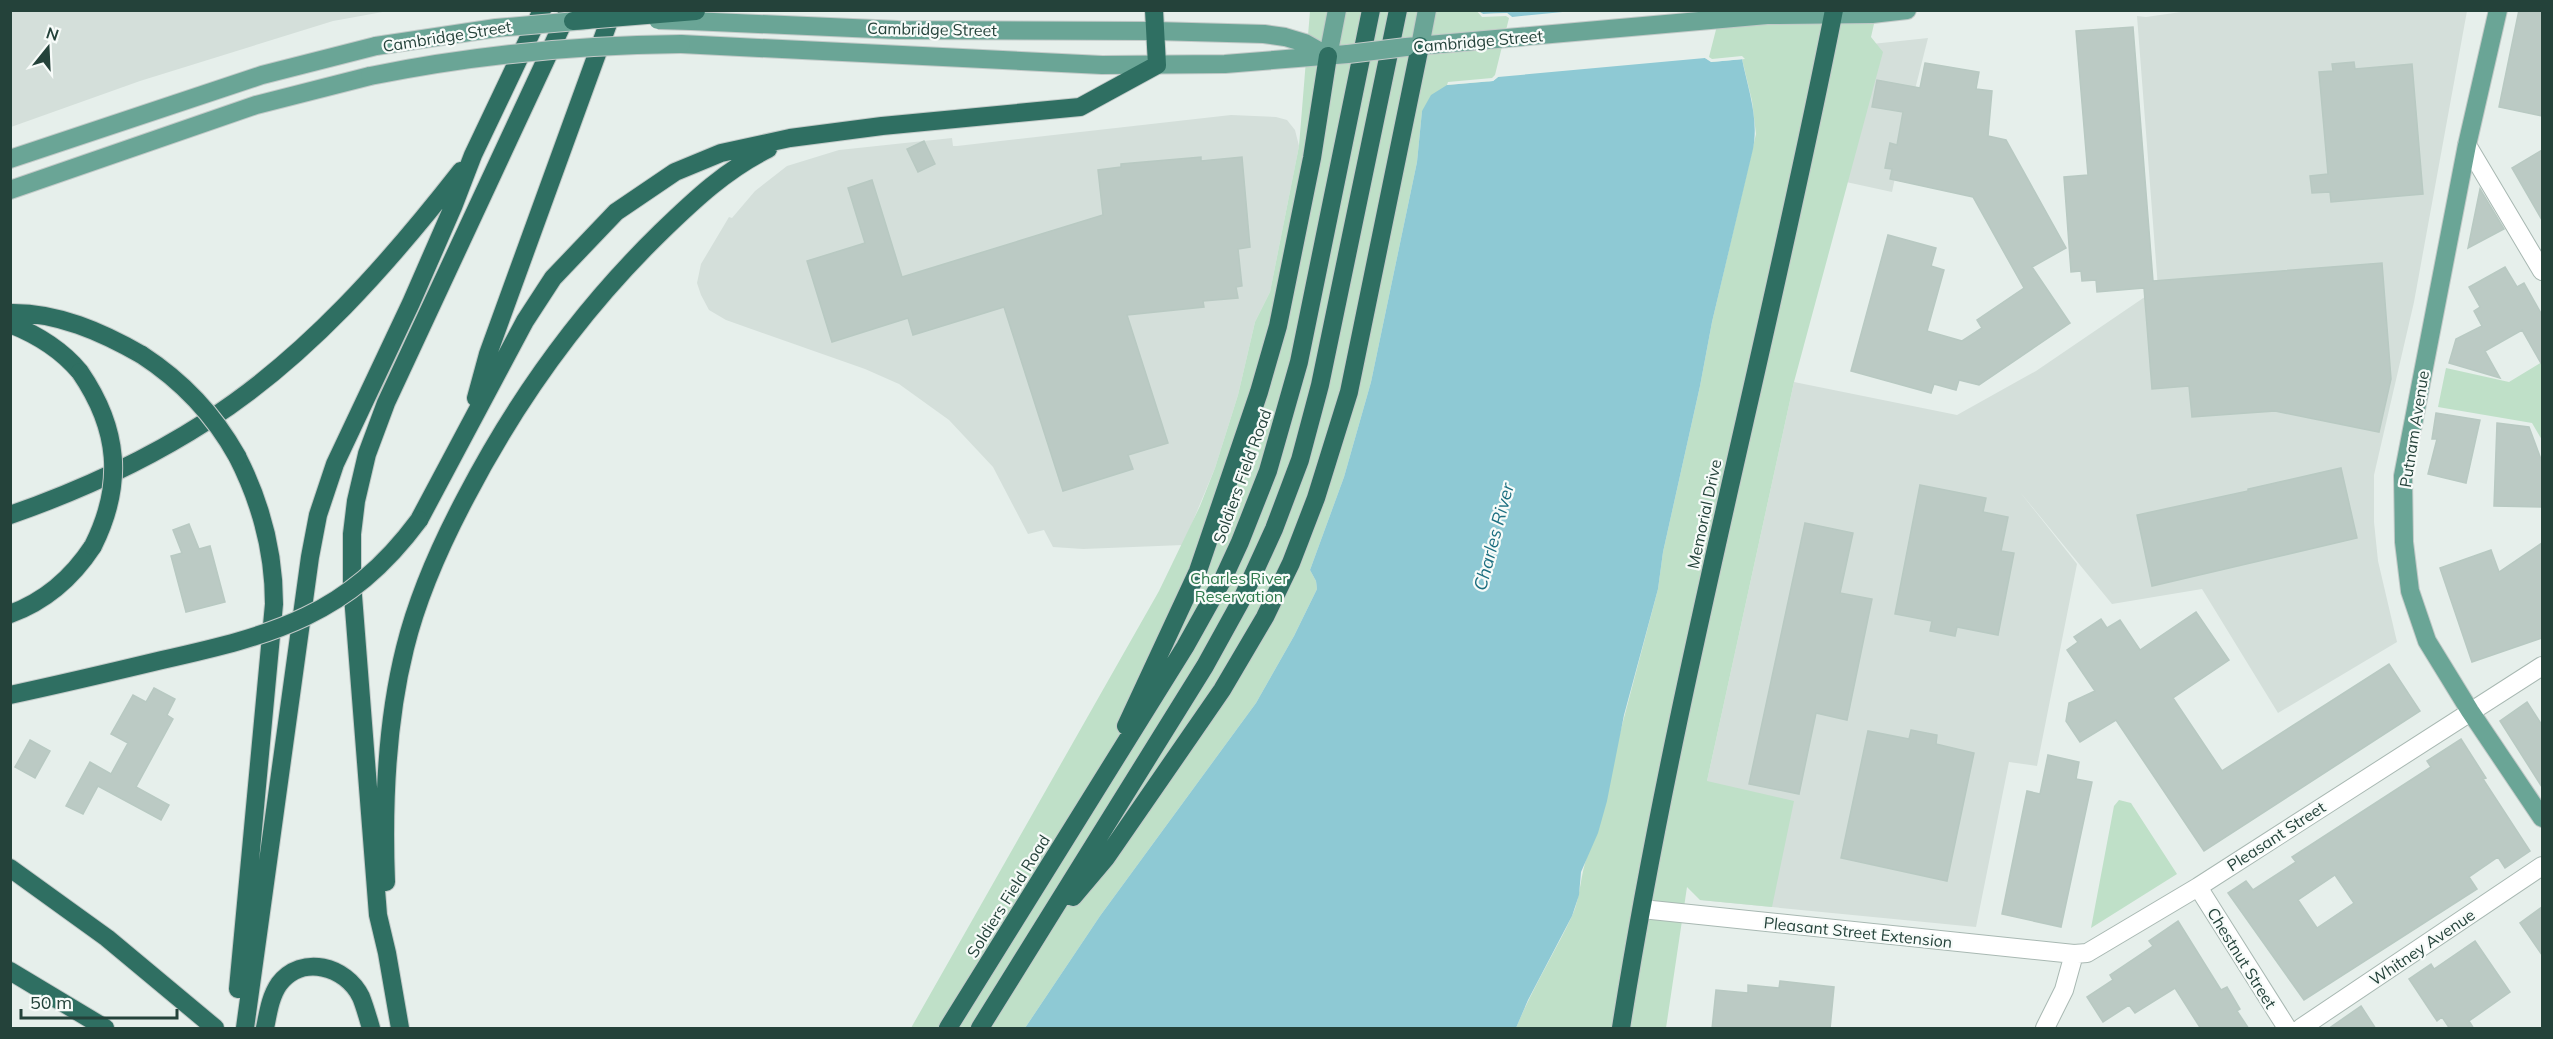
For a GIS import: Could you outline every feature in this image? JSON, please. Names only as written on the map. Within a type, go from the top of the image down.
[{"type":"highway","points":[[245,1029],[310,557],[320,508],[335,464],[411,303],[473,155],[542,10]]},
{"type":"highway","points":[[470,423],[488,354],[613,10]]},
{"type":"highway","points":[[10,695],[242,642],[290,625],[339,599],[370,575],[398,547],[419,520],[543,292],[576,252],[616,212],[645,190],[675,172],[739,148],[790,138],[882,126],[1080,107],[1157,65],[1154,10]]},
{"type":"highway","name":"Soldiers Field Road","points":[[948,1029],[1204,614],[1232,560],[1268,471],[1299,362],[1371,10]]},
{"type":"highway","points":[[980,1029],[1205,666],[1246,590],[1288,495],[1311,423],[1329,349],[1398,10]]},
{"type":"highway","name":"Memorial Drive","points":[[1621,1029],[1642,909],[1722,520],[1833,12]]},
{"type":"highway","points":[[400,1029],[378,915],[352,603],[352,534],[356,501],[367,454],[382,412],[571,16],[695,14]]},
{"type":"highway","points":[[1034,941],[1106,858],[1169,770],[1245,651],[1291,563],[1316,498],[1349,392],[1413,46]]},
{"type":"highway","points":[[1103,780],[1140,692],[1198,571],[1259,392],[1278,326],[1305,192],[1328,56]]},
{"type":"highway","points":[[387,953],[385,823],[389,747],[396,692],[416,607],[449,530],[491,450],[517,407],[559,348],[602,294],[638,255],[709,188],[750,158],[790,138]]},
{"type":"highway","points":[[10,515],[98,481],[146,457],[208,420],[264,379],[312,337],[357,292],[438,201],[473,155]]},
{"type":"highway","points":[[10,313],[42,315],[76,324],[109,337],[172,375],[195,398],[222,431],[237,456],[263,519],[270,552],[274,590],[235,1029]]},
{"type":"highway","points":[[10,324],[45,341],[70,360],[80,372],[94,394],[106,420],[114,464],[108,507],[93,546],[76,569],[57,588],[33,604],[10,614]]},
{"type":"highway","points":[[10,868],[132,957],[215,1029]]},
{"type":"highway","points":[[265,1029],[276,989],[285,978],[297,970],[309,967],[325,968],[345,977],[361,996],[371,1029]]},
{"type":"highway","points":[[10,971],[105,1029]]},
{"type":"main road","points":[[1328,56],[1337,10]]},
{"type":"main road","points":[[1413,46],[1427,10]]},
{"type":"main road","name":"Cambridge Street","points":[[10,190],[256,105],[370,76],[464,59],[537,50],[681,44],[1101,65],[1225,64],[1767,15],[1833,12],[1872,14],[1906,10]]},
{"type":"main road","name":"Putnam Avenue","points":[[2498,10],[2468,145],[2404,470],[2404,542],[2410,591],[2427,641],[2470,711],[2542,818]]},
{"type":"main road","name":"Cambridge Street","points":[[695,14],[898,30],[1155,31],[1285,37],[1305,43],[1328,56]]},
{"type":"main road","name":"Cambridge Street","points":[[10,159],[262,75],[376,46],[571,16]]},
{"type":"street","points":[[2468,145],[2542,271]]},
{"type":"street","name":"Pleasant Street","points":[[2074,954],[2095,950],[2198,887],[2542,666]]},
{"type":"street","name":"Whitney Avenue","points":[[2301,1029],[2542,866]]},
{"type":"street","name":"Chestnut Street","points":[[2198,887],[2287,1029]]},
{"type":"street","name":"Pleasant Street Extension","points":[[1642,909],[2074,954]]},
{"type":"street","points":[[2045,1029],[2064,990],[2074,954]]},
{"type":"shaded area","points":[[2195,10],[2467,11],[2414,302],[2374,475],[2374,522],[2378,561],[2397,642],[2278,713],[2202,589],[2112,604],[2020,492],[2077,564],[2037,766],[2009,762],[1976,927],[1700,900],[1707,781],[1794,382],[1957,415],[2036,371],[2158,288],[2137,16],[2146,17]]},
{"type":"shaded area","points":[[10,11],[388,11],[333,21],[140,81],[11,127]]},
{"type":"shaded area","points":[[1928,38],[1892,192],[1837,180],[1872,44]]},
{"type":"shaded area","points":[[1231,115],[1276,117],[1287,120],[1295,130],[1299,146],[1270,292],[1255,322],[1238,395],[1215,468],[1183,545],[1083,549],[1053,547],[1044,530],[1028,534],[993,467],[949,420],[899,384],[865,369],[726,320],[709,310],[697,283],[701,264],[729,217],[732,218],[755,191],[787,166],[839,150],[952,138],[953,146],[957,146]]},
{"type":"green space","name":"Charles River Reservation","points":[[1479,10],[1483,14],[1507,13],[1512,17],[1498,77],[1422,111],[1417,162],[1371,382],[1344,477],[1310,570],[1316,581],[1317,589],[1294,636],[1256,703],[1100,916],[1025,1028],[911,1028],[1159,591],[1200,506],[1215,468],[1238,395],[1255,322],[1270,292],[1299,146],[1310,11]]},
{"type":"green space","points":[[1718,11],[1877,11],[1871,37],[1883,52],[1794,382],[1707,781],[1794,801],[1772,907],[1700,900],[1687,887],[1666,1028],[1516,1028],[1572,916],[1577,901],[1585,862],[1658,589],[1663,552],[1712,322],[1756,134],[1752,101],[1742,59],[1711,62],[1705,58]]},
{"type":"green space","points":[[2542,362],[2542,440],[2532,423],[2438,407],[2446,368],[2509,382]]},
{"type":"green space","points":[[2119,800],[2131,803],[2177,874],[2091,928],[2114,806]]},
{"type":"water","name":"Charles River","points":[[1479,11],[1718,11],[1705,58],[1712,62],[1742,59],[1754,115],[1753,149],[1712,322],[1663,552],[1658,589],[1624,715],[1607,801],[1598,833],[1581,872],[1579,895],[1572,916],[1516,1028],[1025,1028],[1100,916],[1256,703],[1294,636],[1317,589],[1316,581],[1310,570],[1344,477],[1371,382],[1417,162],[1422,111],[1431,95],[1447,85],[1493,81],[1498,77],[1512,17],[1507,13],[1483,14]]},
{"type":"pier","points":[[1476,10],[1483,14],[1507,13],[1512,17],[1583,10],[1721,10],[1709,57],[1712,59],[1742,56],[1745,59],[1711,62],[1705,58],[1498,77],[1493,81],[1447,85],[1448,82],[1492,78],[1495,75],[1509,18],[1506,16],[1482,17]]},
{"type":"building","points":[[2519,10],[2542,10],[2542,116],[2499,107]]},
{"type":"building","points":[[2133,27],[2153,281],[2382,263],[2391,379],[2379,432],[2275,411],[2192,417],[2189,386],[2152,389],[2144,288],[2097,292],[2096,280],[2082,281],[2081,271],[2071,272],[2064,177],[2088,175],[2076,31]]},
{"type":"building","points":[[2354,62],[2355,69],[2412,64],[2423,194],[2331,202],[2330,192],[2312,193],[2310,176],[2328,174],[2319,72],[2333,71],[2332,64]]},
{"type":"building","points":[[1925,63],[1979,72],[1976,89],[1992,91],[1988,136],[2006,140],[2066,248],[2032,267],[2070,323],[1979,385],[1959,380],[1956,390],[1934,384],[1931,393],[1851,371],[1888,235],[1936,248],[1931,266],[1944,270],[1927,331],[1962,341],[1982,328],[1977,320],[2024,288],[1973,197],[1890,179],[1892,169],[1885,168],[1890,143],[1897,145],[1903,112],[1872,107],[1877,80],[1920,88]]},
{"type":"building","points":[[924,141],[935,164],[918,172],[907,149]]},
{"type":"building","points":[[2542,150],[2542,220],[2512,168]]},
{"type":"building","points":[[1201,157],[1201,161],[1242,157],[1250,247],[1238,249],[1242,286],[1236,287],[1238,298],[1203,301],[1204,307],[1127,315],[1168,443],[1128,455],[1133,469],[1063,491],[1004,307],[913,335],[908,318],[832,342],[807,261],[865,243],[848,188],[872,180],[902,277],[1103,215],[1098,170],[1121,167],[1121,164]]},
{"type":"building","points":[[2480,189],[2504,229],[2468,248]]},
{"type":"building","points":[[2505,267],[2517,287],[2524,283],[2542,315],[2542,365],[2522,330],[2485,351],[2500,378],[2449,363],[2456,339],[2482,326],[2474,311],[2480,307],[2469,287]]},
{"type":"building","points":[[2436,413],[2480,420],[2466,483],[2428,474],[2437,439],[2432,439]]},
{"type":"building","points":[[2497,423],[2529,427],[2542,462],[2542,507],[2494,506]]},
{"type":"building","points":[[2341,468],[2357,538],[2152,586],[2137,515]]},
{"type":"building","points":[[1920,485],[1986,498],[1983,512],[2008,517],[2001,551],[2014,553],[1998,635],[1957,627],[1955,636],[1930,631],[1932,621],[1895,614]]},
{"type":"building","points":[[1805,523],[1853,533],[1840,593],[1872,599],[1847,720],[1816,713],[1799,794],[1749,784]]},
{"type":"building","points":[[189,524],[199,549],[210,546],[225,602],[186,612],[171,556],[182,553],[173,530]]},
{"type":"building","points":[[2542,543],[2542,638],[2472,662],[2440,568],[2491,550],[2499,572]]},
{"type":"building","points":[[2196,612],[2229,660],[2173,698],[2222,771],[2389,664],[2420,711],[2204,851],[2116,720],[2080,742],[2066,721],[2069,703],[2095,691],[2067,650],[2078,642],[2074,637],[2101,619],[2107,628],[2120,620],[2140,650]]},
{"type":"building","points":[[154,688],[175,699],[167,715],[173,719],[136,787],[169,805],[161,820],[98,786],[83,814],[66,806],[90,762],[111,774],[128,743],[111,734],[133,695],[146,702]]},
{"type":"building","points":[[2527,702],[2542,725],[2542,787],[2500,721]]},
{"type":"building","points":[[1911,730],[1937,735],[1936,744],[1974,753],[1947,881],[1841,858],[1868,731],[1909,739]]},
{"type":"building","points":[[2461,739],[2486,778],[2483,779],[2530,851],[2505,868],[2498,857],[2469,877],[2477,889],[2304,1000],[2228,893],[2246,881],[2253,890],[2296,862],[2292,857],[2431,767],[2427,761]],"holes":[[[2335,875],[2354,903],[2317,928],[2298,900]]]},
{"type":"building","points":[[30,740],[50,751],[35,778],[15,767]]},
{"type":"building","points":[[2048,755],[2079,762],[2076,779],[2092,782],[2061,927],[2002,914],[2027,791],[2040,794]]},
{"type":"building","points":[[2542,907],[2542,955],[2520,923]]},
{"type":"building","points":[[2178,921],[2221,990],[2227,987],[2240,1009],[2237,1011],[2249,1029],[2201,1029],[2175,988],[2135,1013],[2129,1005],[2103,1022],[2087,997],[2113,980],[2110,975],[2153,946],[2149,941]]},
{"type":"building","points":[[2475,941],[2510,992],[2469,1021],[2474,1029],[2450,1029],[2442,1017],[2437,1021],[2409,979],[2431,964],[2434,969]]},
{"type":"building","points":[[1780,981],[1834,987],[1830,1029],[1712,1029],[1716,990],[1748,993],[1748,985],[1779,988]]},
{"type":"building","points":[[2361,1006],[2376,1029],[2328,1029]]}]
